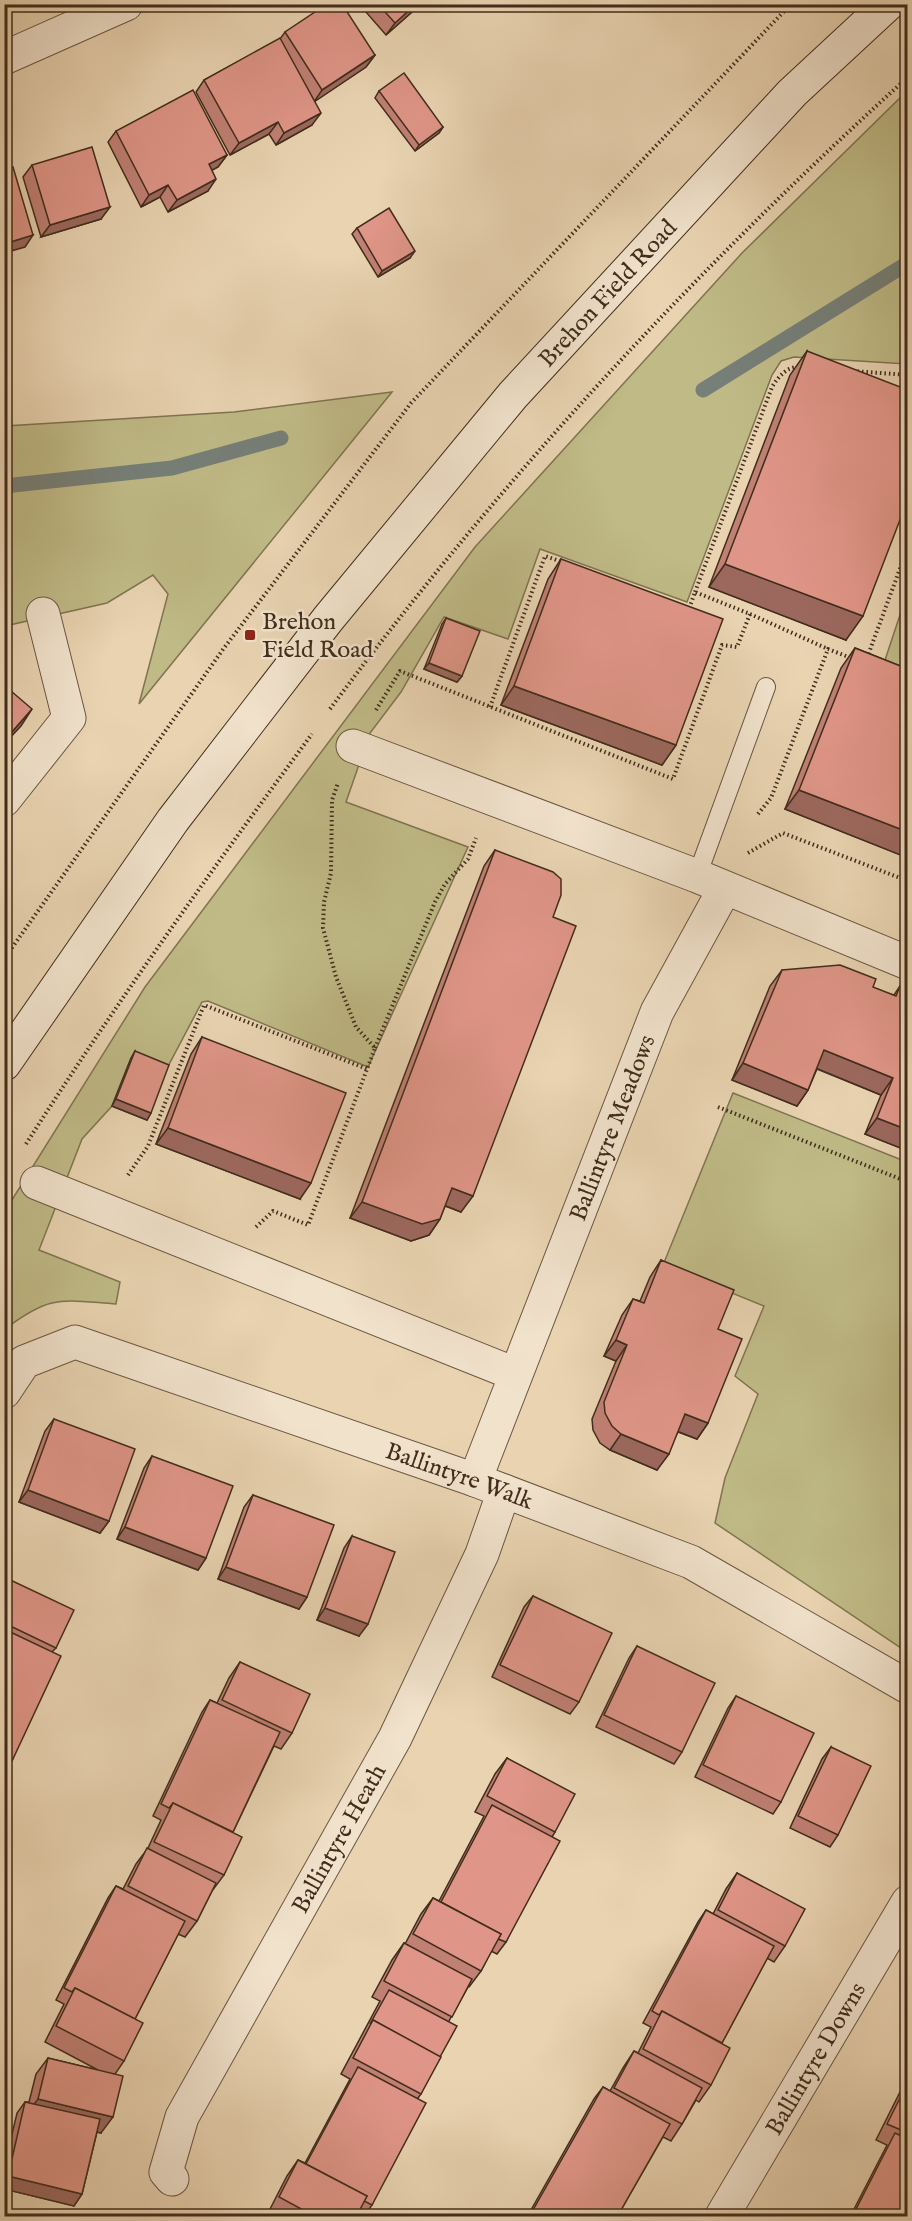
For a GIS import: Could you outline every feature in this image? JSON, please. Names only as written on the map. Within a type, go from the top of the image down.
[{"type":"street","points":[[4,58],[126,4]]},
{"type":"street","name":"Brehon Field Road","points":[[4,1064],[173,820],[328,619],[513,395],[792,93],[888,4]]},
{"type":"street","points":[[4,800],[69,718],[43,614]]},
{"type":"street","points":[[353,746],[711,882],[908,963]]},
{"type":"street","name":"Ballintyre Meadows","points":[[490,1485],[515,1374],[657,1012],[711,882]]},
{"type":"street","points":[[37,1183],[515,1374]]},
{"type":"street","name":"Ballintyre Walk","points":[[4,1392],[24,1362],[75,1342],[490,1485],[691,1562],[908,1687]]},
{"type":"street","name":"Ballintyre Heath","points":[[172,2179],[166,2172],[182,2117],[395,1738],[482,1554],[490,1485]]},
{"type":"street","name":"Ballintyre Downs","points":[[722,2217],[908,1902]]},
{"type":"lane","points":[[711,882],[766,687]]},
{"type":"path","points":[[4,959],[224,648],[411,404],[791,4]]},
{"type":"path","points":[[328,712],[484,517],[658,318],[908,76]]},
{"type":"path","points":[[677,606],[688,610],[772,387],[781,374],[795,366],[806,367]]},
{"type":"path","points":[[851,371],[908,375]]},
{"type":"path","points":[[865,663],[908,547]]},
{"type":"path","points":[[490,707],[545,556],[567,564]]},
{"type":"path","points":[[695,592],[856,659]]},
{"type":"path","points":[[375,1048],[356,1027],[336,977],[323,928],[324,902],[331,873],[332,800],[345,759],[400,671],[673,779],[722,645],[737,647],[750,614]]},
{"type":"path","points":[[757,816],[771,798],[828,649]]},
{"type":"path","points":[[22,1149],[230,844],[314,731]]},
{"type":"path","points":[[250,1233],[273,1211],[308,1225],[375,1048],[435,902],[445,884],[468,859],[491,798]]},
{"type":"path","points":[[744,848],[740,859],[783,833],[908,881]]},
{"type":"path","points":[[123,1183],[148,1146],[204,1005],[367,1069]]},
{"type":"path","points":[[717,1107],[908,1182]]},
{"type":"shaded area","points":[[907,91],[907,364],[794,357],[781,361],[772,375],[687,602],[540,549],[508,639],[444,617],[401,692],[370,733],[346,802],[468,847],[368,1067],[208,1001],[202,1002],[165,1072],[131,1058],[112,1106],[82,1139],[39,1250],[120,1282],[116,1304],[82,1301],[57,1302],[34,1310],[5,1329],[5,1211],[145,987],[475,547],[742,253]]},
{"type":"shaded area","points":[[392,392],[139,704],[168,594],[153,575],[107,603],[5,626],[5,426],[234,412]]},
{"type":"shaded area","points":[[907,594],[907,672],[884,663]]},
{"type":"shaded area","points":[[733,1093],[907,1162],[907,1652],[715,1523],[725,1478],[758,1394],[735,1376],[764,1306],[663,1265]]},
{"type":"building","points":[[327,4],[342,4],[375,55],[322,90],[285,32]]},
{"type":"building","points":[[378,4],[416,4],[395,23]]},
{"type":"building","points":[[280,38],[321,113],[284,133],[278,122],[239,143],[204,80]]},
{"type":"building","points":[[404,73],[443,127],[419,145],[379,91]]},
{"type":"building","points":[[193,90],[227,155],[209,164],[216,179],[177,200],[168,185],[149,195],[116,131]]},
{"type":"building","points":[[92,147],[110,207],[50,225],[32,165]]},
{"type":"building","points":[[13,167],[33,235],[4,244],[4,170]]},
{"type":"building","points":[[389,208],[415,251],[382,271],[357,228]]},
{"type":"building","points":[[807,351],[908,390],[908,499],[863,616],[725,564]]},
{"type":"building","points":[[561,559],[723,619],[676,745],[514,686]]},
{"type":"building","points":[[446,618],[480,631],[462,676],[429,663]]},
{"type":"building","points":[[855,648],[908,669],[908,832],[799,790]]},
{"type":"building","points":[[4,685],[32,709],[4,741]]},
{"type":"building","points":[[495,850],[553,872],[561,879],[561,895],[553,917],[576,926],[473,1196],[452,1188],[440,1219],[422,1224],[362,1202]]},
{"type":"building","points":[[840,965],[876,979],[873,987],[896,996],[900,986],[908,989],[908,1130],[877,1118],[893,1078],[824,1050],[808,1090],[743,1063],[782,970]]},
{"type":"building","points":[[202,1037],[346,1093],[311,1183],[168,1128]]},
{"type":"building","points":[[135,1051],[169,1065],[151,1113],[116,1099]]},
{"type":"building","points":[[661,1260],[734,1290],[718,1329],[742,1339],[708,1423],[685,1414],[669,1454],[621,1434],[612,1426],[605,1413],[604,1402],[627,1345],[616,1340],[633,1299],[644,1303]]},
{"type":"building","points":[[54,1419],[135,1449],[109,1521],[28,1490]]},
{"type":"building","points":[[152,1456],[233,1486],[206,1558],[125,1527]]},
{"type":"building","points":[[253,1495],[334,1525],[307,1597],[226,1567]]},
{"type":"building","points":[[352,1536],[395,1552],[368,1624],[325,1608]]},
{"type":"building","points":[[4,1577],[74,1610],[56,1648],[4,1623]]},
{"type":"building","points":[[533,1596],[612,1633],[579,1702],[500,1665]]},
{"type":"building","points":[[4,1629],[61,1656],[12,1761],[4,1757],[6,1753],[4,1752]]},
{"type":"building","points":[[637,1646],[715,1683],[682,1752],[604,1715]]},
{"type":"building","points":[[240,1662],[310,1694],[292,1733],[222,1700]]},
{"type":"building","points":[[736,1696],[814,1733],[781,1802],[703,1765]]},
{"type":"building","points":[[210,1700],[280,1732],[233,1832],[173,1803],[169,1808],[161,1804]]},
{"type":"building","points":[[831,1747],[871,1766],[838,1835],[798,1816]]},
{"type":"building","points":[[507,1758],[575,1794],[555,1832],[487,1796]]},
{"type":"building","points":[[173,1803],[242,1837],[224,1875],[154,1842]]},
{"type":"building","points":[[492,1805],[560,1841],[506,1942],[498,1939],[501,1934],[441,1902]]},
{"type":"building","points":[[147,1848],[216,1883],[197,1921],[128,1886]]},
{"type":"building","points":[[737,1873],[805,1909],[785,1946],[718,1910]]},
{"type":"building","points":[[116,1886],[185,1921],[135,2019],[75,1988],[72,1992],[64,1988]]},
{"type":"building","points":[[433,1898],[501,1934],[481,1971],[413,1934]]},
{"type":"building","points":[[706,1910],[774,1946],[722,2043],[662,2011],[659,2015],[652,2011]]},
{"type":"building","points":[[404,1943],[472,1979],[452,2017],[384,1981]]},
{"type":"building","points":[[75,1988],[143,2023],[124,2061],[56,2026]]},
{"type":"building","points":[[389,1990],[457,2026],[440,2057],[373,2020],[370,2024]]},
{"type":"building","points":[[662,2011],[730,2048],[711,2085],[643,2049]]},
{"type":"building","points":[[373,2020],[441,2057],[421,2094],[353,2058]]},
{"type":"building","points":[[634,2051],[702,2088],[682,2124],[614,2088]]},
{"type":"building","points":[[48,2058],[123,2076],[113,2117],[38,2099]]},
{"type":"building","points":[[358,2067],[426,2103],[372,2205],[364,2201],[367,2196],[306,2164]]},
{"type":"building","points":[[908,2082],[908,2133],[887,2124]]},
{"type":"building","points":[[603,2087],[670,2124],[617,2217],[529,2217]]},
{"type":"building","points":[[25,2102],[100,2119],[82,2194],[8,2176]]},
{"type":"building","points":[[895,2133],[908,2139],[908,2217],[852,2217]]},
{"type":"building","points":[[298,2160],[367,2196],[356,2217],[316,2217],[279,2197]]},
{"type":"waterway","points":[[703,390],[908,263]]},
{"type":"waterway","points":[[4,486],[172,468],[281,438]]},
{"type":"place","name":"Brehon Field Road","points":[[250,635]]}]
